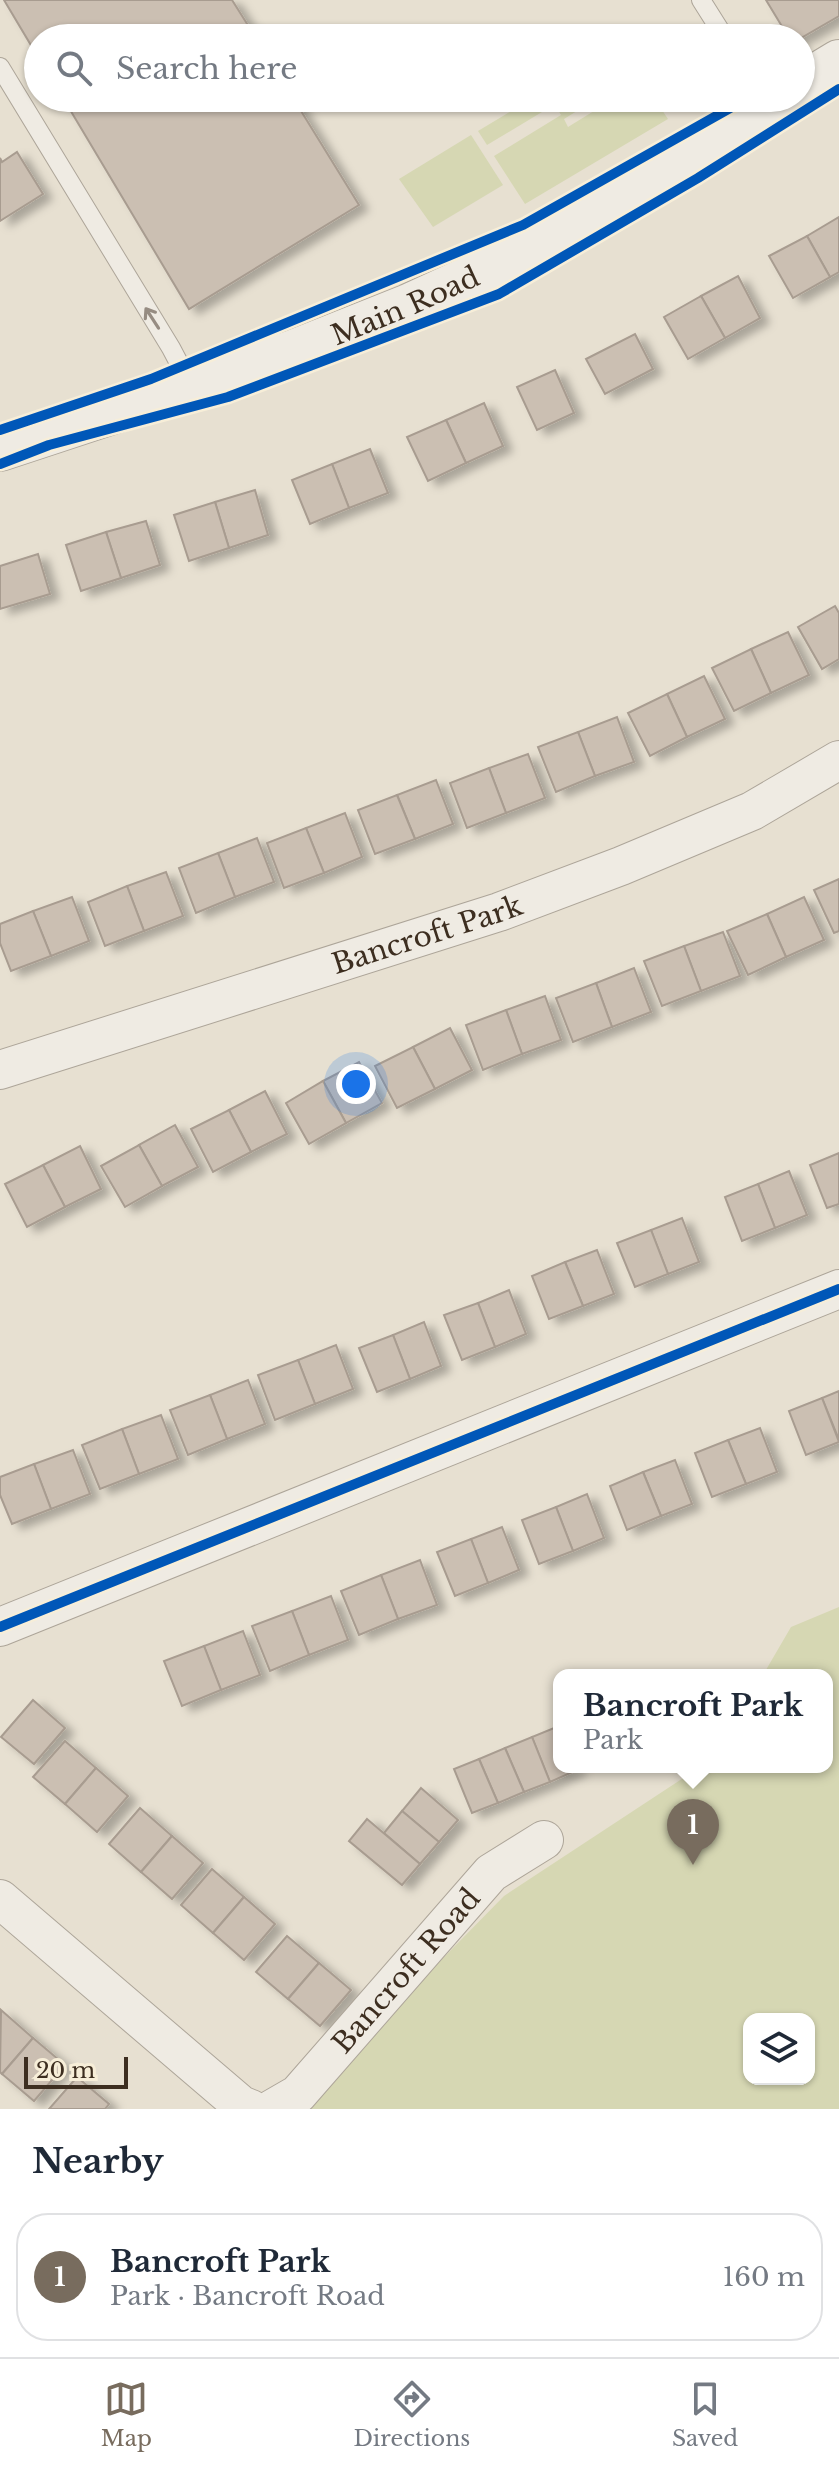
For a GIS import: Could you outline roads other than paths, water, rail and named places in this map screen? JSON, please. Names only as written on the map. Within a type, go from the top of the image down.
[{"type":"street","name":"Main Road","points":[[815,76],[839,62]]},
{"type":"street","name":"Main Road","points":[[0,449],[291,353],[409,306],[507,261],[613,201],[754,112]]},
{"type":"street","name":"Bancroft Park","points":[[0,1070],[499,912],[621,866],[752,811],[839,760]]},
{"type":"street","points":[[0,1627],[839,1289]]},
{"type":"street","name":"Bancroft Road","points":[[272,2109],[298,2094],[491,1873],[544,1840]]},
{"type":"street","points":[[0,1899],[241,2105],[251,2109]]},
{"type":"lane","points":[[701,0],[716,24]]},
{"type":"lane","points":[[0,67],[24,106]]},
{"type":"lane","points":[[27,112],[191,386]]},
{"type":"place","name":"Bancroft Park","points":[[693,1865]]}]
